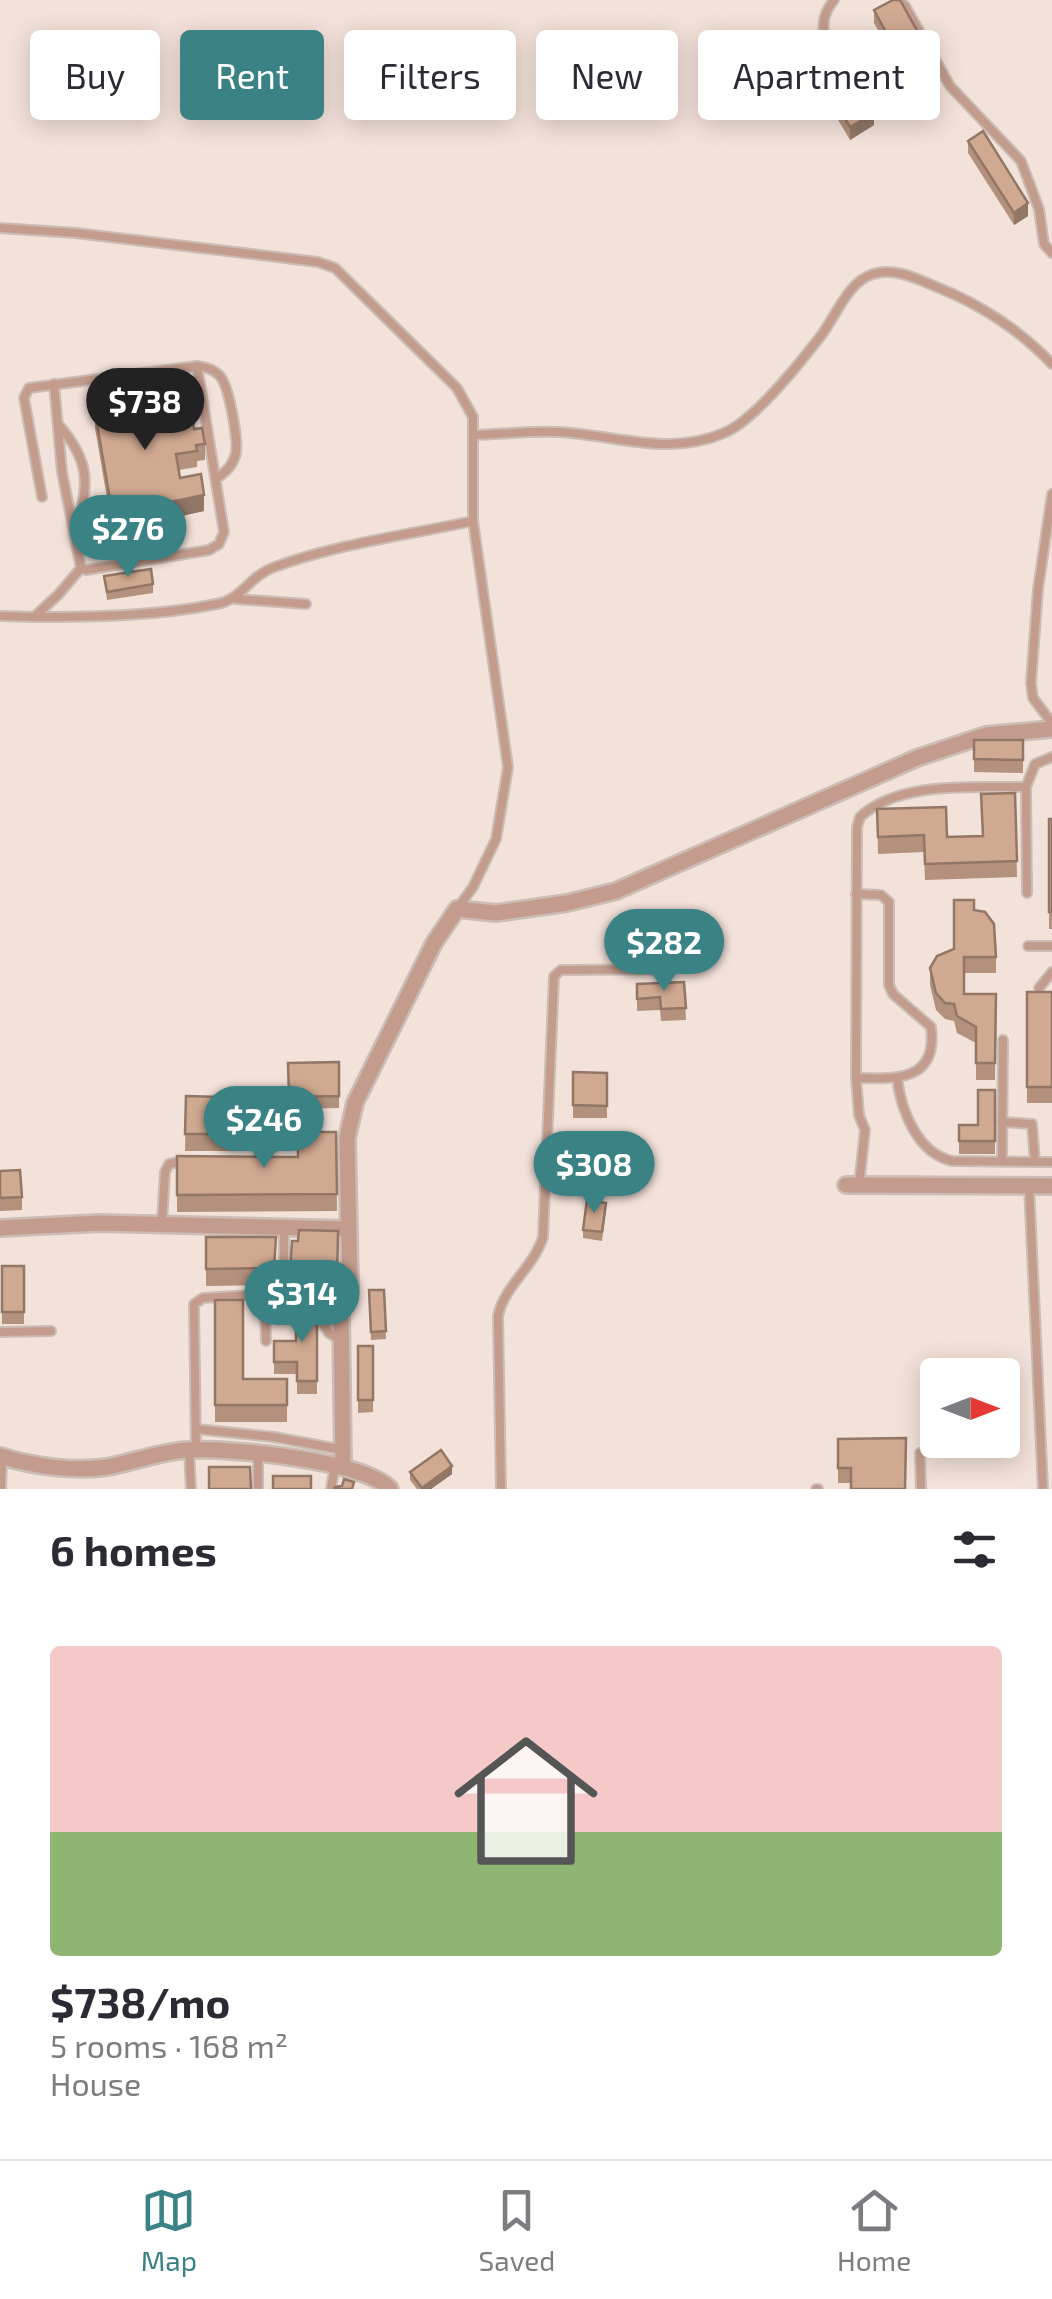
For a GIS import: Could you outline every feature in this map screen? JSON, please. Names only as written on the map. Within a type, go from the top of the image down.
[{"type":"street","points":[[340,1461],[341,1307],[350,1287],[347,1138],[354,1103],[434,943],[457,909],[496,913],[616,891],[918,758],[986,735],[1052,726]]},
{"type":"street","points":[[853,1185],[1052,1186]]},
{"type":"street","points":[[0,1228],[100,1224],[348,1229]]},
{"type":"street","points":[[1,1456],[33,1465],[94,1468],[192,1450],[258,1454],[340,1461],[383,1481],[390,1489]]},
{"type":"lane","points":[[822,30],[824,16],[834,0]]},
{"type":"lane","points":[[898,0],[906,6],[950,86],[1021,161],[1039,209],[1044,244],[1052,254]]},
{"type":"lane","points":[[0,228],[318,262],[335,268],[457,388],[473,417],[474,521],[508,767],[496,838],[474,887],[457,909]]},
{"type":"lane","points":[[475,435],[561,432],[672,446],[727,432],[751,416],[822,336],[849,293],[873,274],[907,275],[950,292],[1002,322],[1052,364]]},
{"type":"lane","points":[[81,568],[216,548],[224,532],[197,366]]},
{"type":"lane","points":[[42,496],[24,394],[32,387],[197,366],[221,376],[226,386],[236,449],[229,469],[218,478]]},
{"type":"lane","points":[[131,375],[135,388],[158,389],[170,396]]},
{"type":"lane","points":[[54,384],[81,568]]},
{"type":"lane","points":[[58,424],[81,455],[86,476],[74,534]]},
{"type":"lane","points":[[1052,494],[1038,588],[1030,683],[1033,698],[1052,726]]},
{"type":"lane","points":[[236,599],[256,576],[273,568],[338,549],[474,521]]},
{"type":"lane","points":[[34,616],[58,596],[81,568]]},
{"type":"lane","points":[[0,616],[96,617],[236,599],[306,604]]},
{"type":"lane","points":[[1027,729],[1039,708]]},
{"type":"lane","points":[[1026,893],[1026,787],[1035,764],[1052,758]]},
{"type":"lane","points":[[853,1185],[865,1130],[859,1115],[856,1078],[860,817],[868,810],[927,788],[1026,787]]},
{"type":"lane","points":[[474,887],[484,910]]},
{"type":"lane","points":[[856,894],[881,895],[889,902],[889,986],[931,1028],[932,1041],[920,1069],[910,1076],[856,1078]]},
{"type":"lane","points":[[1028,946],[1052,946]]},
{"type":"lane","points":[[500,1489],[498,1316],[500,1305],[526,1272],[543,1237],[554,976],[561,970],[672,969]]},
{"type":"lane","points":[[1039,988],[1052,972]]},
{"type":"lane","points":[[1002,1161],[1003,1040]]},
{"type":"lane","points":[[897,1078],[912,1126],[937,1158],[1052,1162]]},
{"type":"lane","points":[[1002,1122],[1032,1124],[1036,1162]]},
{"type":"lane","points":[[251,1160],[264,1156],[282,1142],[309,1138]]},
{"type":"lane","points":[[328,1138],[347,1138]]},
{"type":"lane","points":[[162,1225],[164,1172],[168,1164],[192,1161]]},
{"type":"lane","points":[[1029,1186],[1042,1489]]},
{"type":"lane","points":[[191,1489],[196,1429],[194,1304],[202,1298],[264,1300],[283,1286],[284,1229]]},
{"type":"lane","points":[[264,1300],[274,1310],[293,1305],[313,1308],[329,1333],[340,1340]]},
{"type":"lane","points":[[264,1300],[266,1341]]},
{"type":"lane","points":[[0,1332],[51,1331]]},
{"type":"lane","points":[[196,1429],[274,1437],[340,1461],[332,1489]]},
{"type":"lane","points":[[258,1454],[258,1489]]},
{"type":"lane","points":[[1,1456],[1,1489]]},
{"type":"lane","points":[[920,1458],[921,1489]]},
{"type":"building","points":[[900,0],[917,30],[885,30],[874,10]]},
{"type":"building","points":[[983,131],[1028,203],[1014,213],[968,141]]},
{"type":"building","points":[[121,380],[123,399],[188,390],[194,429],[202,428],[205,444],[196,445],[197,451],[176,454],[180,478],[201,474],[204,495],[146,507],[148,536],[117,541],[95,412],[99,411],[96,391],[102,390],[101,383]]},
{"type":"building","points":[[151,569],[153,584],[107,592],[104,576]]},
{"type":"building","points":[[974,740],[1023,740],[1023,760],[974,759]]},
{"type":"building","points":[[1015,793],[1017,861],[925,864],[924,835],[878,837],[877,809],[946,807],[947,837],[983,836],[981,794]]},
{"type":"building","points":[[1052,819],[1052,912],[1049,912]]},
{"type":"building","points":[[954,900],[974,900],[974,910],[985,912],[994,924],[996,957],[964,957],[964,994],[996,994],[995,1063],[976,1063],[976,1027],[957,1016],[954,1004],[945,1003],[936,993],[930,968],[937,956],[954,949]]},
{"type":"building","points":[[684,982],[686,1008],[661,1009],[660,997],[637,999],[637,984]]},
{"type":"building","points":[[1027,992],[1052,992],[1052,1087],[1027,1087]]},
{"type":"building","points":[[339,1062],[339,1096],[289,1097],[288,1063]]},
{"type":"building","points":[[573,1072],[607,1073],[607,1106],[573,1105]]},
{"type":"building","points":[[978,1090],[995,1090],[995,1141],[959,1141],[959,1125],[978,1125]]},
{"type":"building","points":[[186,1096],[257,1098],[257,1134],[185,1134]]},
{"type":"building","points":[[298,1132],[336,1132],[337,1194],[177,1195],[177,1156],[298,1157]]},
{"type":"building","points":[[569,1134],[606,1135],[605,1164],[568,1164]]},
{"type":"building","points":[[20,1170],[22,1197],[0,1198],[0,1171]]},
{"type":"building","points":[[587,1200],[606,1203],[602,1232],[583,1230]]},
{"type":"building","points":[[299,1230],[338,1231],[337,1281],[298,1280],[298,1273],[290,1273],[292,1241],[298,1241]]},
{"type":"building","points":[[206,1237],[276,1237],[274,1268],[206,1269]]},
{"type":"building","points":[[2,1266],[24,1266],[24,1312],[2,1312]]},
{"type":"building","points":[[369,1290],[384,1290],[386,1331],[371,1332]]},
{"type":"building","points":[[215,1300],[243,1300],[243,1379],[287,1379],[287,1405],[215,1405]]},
{"type":"building","points":[[309,1303],[317,1315],[317,1381],[297,1381],[297,1362],[274,1362],[274,1341],[296,1341],[296,1304]]},
{"type":"building","points":[[358,1346],[373,1346],[373,1400],[358,1400]]},
{"type":"building","points":[[906,1438],[905,1489],[851,1489],[851,1468],[838,1468],[838,1439]]},
{"type":"building","points":[[441,1450],[452,1466],[422,1488],[410,1472]]},
{"type":"building","points":[[209,1467],[250,1467],[251,1489],[209,1489]]},
{"type":"building","points":[[273,1476],[311,1476],[311,1489],[273,1489]]},
{"type":"building","points":[[344,1479],[354,1482],[352,1489],[334,1489],[342,1486]]}]
